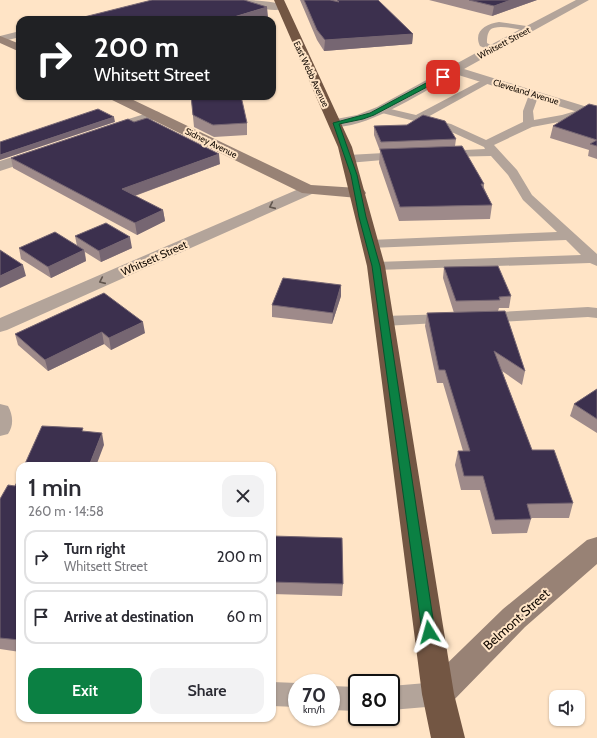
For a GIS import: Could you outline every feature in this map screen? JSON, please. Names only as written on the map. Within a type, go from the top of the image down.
[{"type":"highway","name":"East Webb Avenue","points":[[280,3],[327,108],[336,123],[354,175],[376,266],[438,694],[448,738]]},
{"type":"street","points":[[239,0],[253,4],[280,3]]},
{"type":"street","points":[[560,0],[583,4]]},
{"type":"street","name":"Whitsett Street","points":[[336,123],[361,118],[382,110],[492,48],[583,4]]},
{"type":"street","points":[[0,39],[16,35]]},
{"type":"street","points":[[0,39],[16,47]]},
{"type":"street","name":"Cleveland Avenue","points":[[455,70],[592,112]]},
{"type":"street","name":"Sidney Avenue","points":[[123,100],[308,190]]},
{"type":"street","points":[[95,134],[154,115]]},
{"type":"street","points":[[0,166],[51,149]]},
{"type":"street","points":[[308,190],[358,193]]},
{"type":"street","name":"Whitsett Street","points":[[0,326],[308,190]]},
{"type":"street","points":[[0,412],[0,428]]},
{"type":"street","name":"Belmont Street","points":[[438,694],[514,618],[597,548]]},
{"type":"lane","points":[[492,48],[483,44],[483,33],[488,27],[494,24],[530,29]]},
{"type":"lane","points":[[382,110],[435,109],[488,80]]},
{"type":"lane","points":[[529,124],[528,111],[534,94]]},
{"type":"lane","points":[[396,102],[490,148],[513,174],[527,196],[595,261]]},
{"type":"lane","points":[[432,155],[490,148],[529,124],[592,112]]},
{"type":"lane","points":[[348,159],[417,155]]},
{"type":"lane","points":[[370,244],[568,236]]},
{"type":"lane","points":[[376,266],[595,261]]},
{"type":"lane","points":[[384,321],[466,319],[588,312],[597,313]]},
{"type":"lane","points":[[276,694],[288,695]]},
{"type":"lane","points":[[400,697],[438,694]]},
{"type":"building","points":[[152,0],[244,0],[267,7],[237,16],[88,16]]},
{"type":"building","points":[[304,0],[330,0],[339,2],[337,0],[378,0],[413,34],[325,40],[317,30]]},
{"type":"building","points":[[469,0],[511,0],[494,6]]},
{"type":"building","points":[[191,100],[242,100],[247,123],[213,125],[193,115]]},
{"type":"building","points":[[589,104],[597,106],[597,140],[553,126]]},
{"type":"building","points":[[98,109],[114,117],[0,155],[0,142]]},
{"type":"building","points":[[423,115],[445,121],[456,139],[381,142],[374,126],[407,125]]},
{"type":"building","points":[[147,118],[219,154],[122,189],[163,210],[135,223],[11,158],[128,119],[134,122]]},
{"type":"building","points":[[597,140],[597,146],[590,144]]},
{"type":"building","points":[[462,146],[484,184],[481,184],[492,205],[400,207],[380,149]]},
{"type":"building","points":[[106,223],[130,237],[99,251],[75,236]]},
{"type":"building","points":[[55,232],[84,250],[48,267],[19,248]]},
{"type":"building","points":[[0,250],[23,265],[0,276]]},
{"type":"building","points":[[498,266],[511,296],[499,297],[500,300],[456,301],[444,267]]},
{"type":"building","points":[[283,278],[341,285],[333,313],[272,305]]},
{"type":"building","points":[[104,293],[143,322],[109,338],[102,332],[45,360],[15,334]]},
{"type":"building","points":[[505,311],[525,371],[494,351],[532,450],[554,450],[573,503],[527,504],[531,519],[495,520],[483,476],[464,476],[458,451],[470,451],[445,370],[439,370],[427,313]]},
{"type":"building","points":[[597,389],[597,419],[574,404]]},
{"type":"building","points":[[42,426],[83,428],[82,431],[102,433],[91,462],[26,462]]},
{"type":"building","points":[[16,484],[16,640],[0,638],[0,499],[8,485],[15,486]]},
{"type":"building","points":[[276,536],[342,538],[343,584],[276,582]]},
{"type":"route","points":[[429,632],[376,266],[354,175],[336,123],[361,118],[382,110],[443,77]]}]
